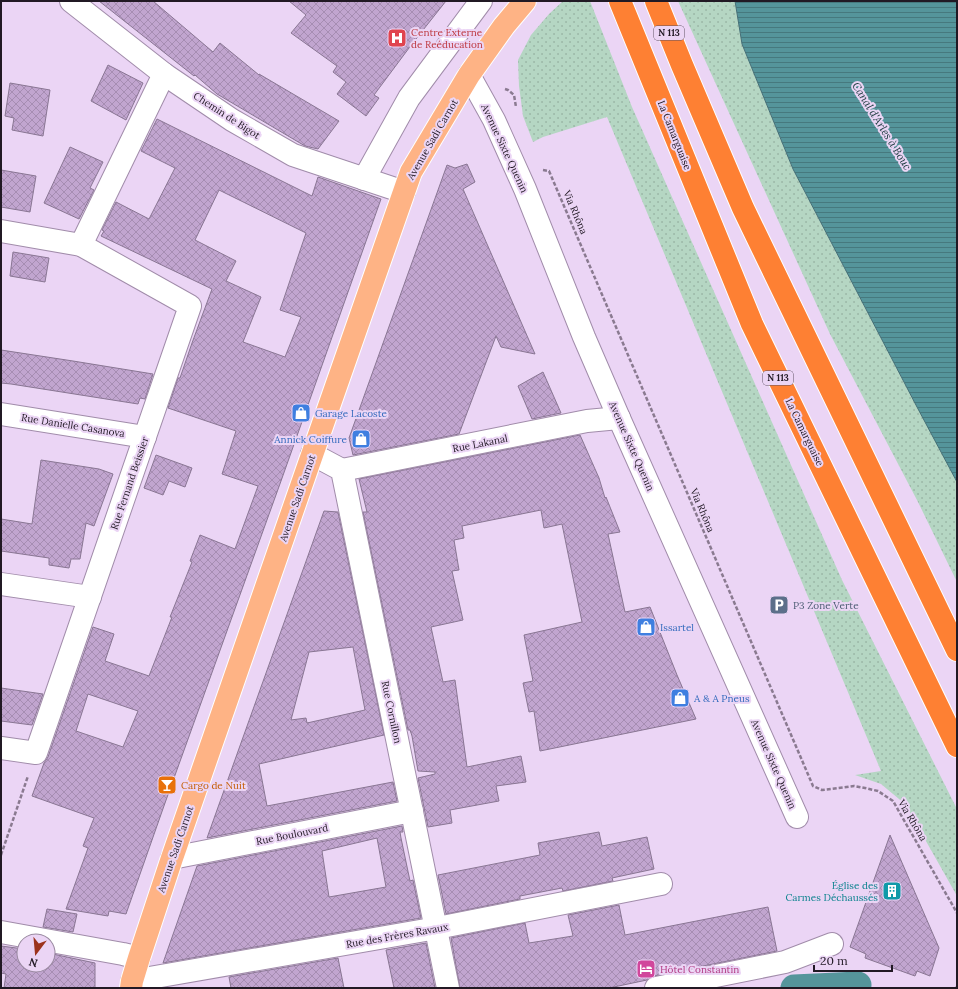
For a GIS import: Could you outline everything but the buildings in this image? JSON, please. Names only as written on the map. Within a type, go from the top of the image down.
[{"type":"highway","name":"La Camarguaise","points":[[620,1],[752,324],[957,746]]},
{"type":"highway","name":"N 113","points":[[656,1],[742,208],[957,650]]},
{"type":"main road","name":"Avenue Sadi Carnot","points":[[132,984],[138,958],[172,858],[411,172],[469,75],[504,26],[526,1]]},
{"type":"street","name":"Chemin de Bigot","points":[[71,1],[164,74],[232,120],[293,156],[404,192]]},
{"type":"street","points":[[364,179],[409,98],[481,1]]},
{"type":"street","points":[[82,245],[164,74]]},
{"type":"street","name":"Avenue Sixte Quenin","points":[[469,75],[494,120],[522,182],[584,337],[619,418],[797,817]]},
{"type":"street","name":"Rue Fernand Beissier","points":[[1,231],[82,245],[190,306],[36,753]]},
{"type":"street","name":"Rue Danielle Casanova","points":[[1,414],[145,437]]},
{"type":"street","name":"Rue Lakanal","points":[[342,470],[588,421],[619,418]]},
{"type":"street","points":[[312,454],[342,470]]},
{"type":"street","name":"Rue Cornillon","points":[[342,470],[437,928],[448,988]]},
{"type":"street","points":[[1,584],[90,597]]},
{"type":"street","points":[[1,748],[36,753]]},
{"type":"street","name":"Rue Boulouvard","points":[[172,858],[412,811]]},
{"type":"street","name":"Rue des Frères Ravaux","points":[[132,984],[437,928],[660,884]]},
{"type":"street","points":[[1,932],[124,954],[138,958]]},
{"type":"street","points":[[656,988],[785,962],[832,944]]},
{"type":"path","points":[[469,75],[508,90],[514,95],[516,112]]},
{"type":"path","name":"Via Rhôna","points":[[538,168],[549,172],[813,786],[822,790],[854,786],[865,788],[878,791],[893,801],[957,913]]},
{"type":"path","points":[[1,855],[36,753]]},
{"type":"shaded area","points":[[563,1],[590,1],[632,107],[842,580],[957,809],[957,896],[905,804],[881,784],[855,775],[881,771],[607,117],[543,137],[533,142],[523,116],[519,86],[518,60],[531,35],[549,14]]},
{"type":"shaded area","points":[[678,1],[735,1],[742,44],[793,169],[957,481],[957,582],[918,502],[830,334]]},
{"type":"water","name":"Canal d'Arles à Bouc","points":[[735,1],[957,1],[957,482],[793,169],[742,44]]},
{"type":"waterway","points":[[794,988],[858,985]]},
{"type":"place","name":"Centre Externe de Reéducation","points":[[397,38]]},
{"type":"place","name":"Garage Lacoste","points":[[301,413]]},
{"type":"place","name":"Annick Coiffure","points":[[361,439]]},
{"type":"place","name":"P3 Zone Verte","points":[[779,605]]},
{"type":"place","name":"Issartel","points":[[646,627]]},
{"type":"place","name":"A & A Pneus","points":[[680,698]]},
{"type":"place","name":"Cargo de Nuit","points":[[167,785]]},
{"type":"place","name":"Église des Carmes Déchaussés","points":[[892,891]]},
{"type":"place","name":"Hôtel Constantin","points":[[646,969]]}]
